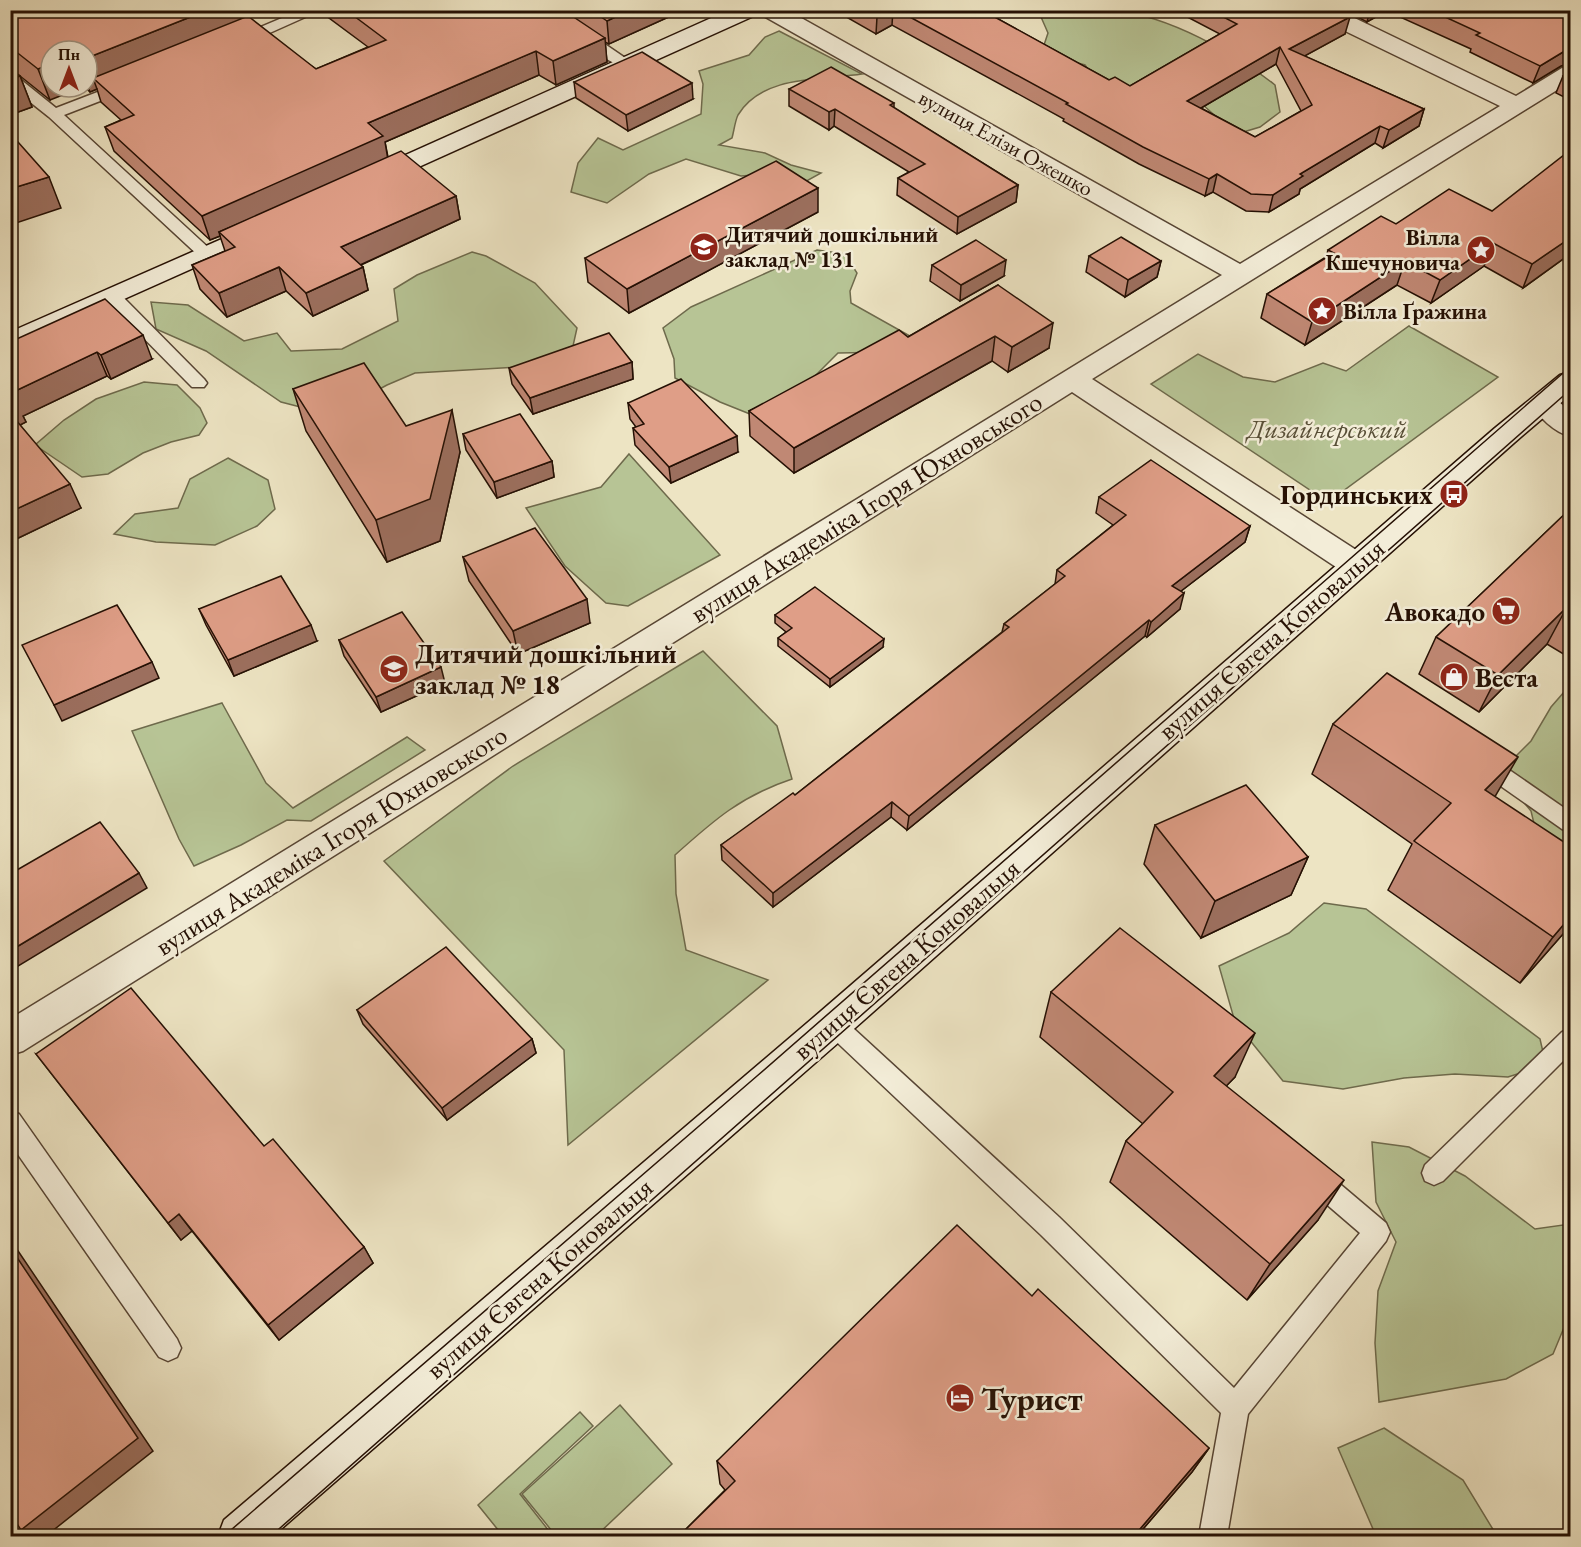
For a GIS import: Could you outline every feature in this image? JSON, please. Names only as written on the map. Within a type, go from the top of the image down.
[{"type":"street","points":[[346,191],[748,10]]},
{"type":"street","name":"вулиця Елізи Ожешко","points":[[770,10],[1242,276]]},
{"type":"street","points":[[1320,10],[1518,106]]},
{"type":"street","name":"вулиця Академіка Ігоря Юхновського","points":[[10,1039],[1072,379],[1570,73]]},
{"type":"street","points":[[10,342],[281,220]]},
{"type":"street","points":[[1072,379],[1356,566]]},
{"type":"street","points":[[1557,392],[1570,427]]},
{"type":"street","name":"вулиця Євгена Коновальця","points":[[261,1530],[832,1024],[1557,392]]},
{"type":"lane","points":[[230,44],[314,10]]},
{"type":"lane","points":[[545,10],[605,52],[627,64]]},
{"type":"lane","points":[[10,78],[18,93],[54,114],[206,254]]},
{"type":"lane","points":[[54,114],[142,79]]},
{"type":"lane","points":[[112,296],[198,383]]},
{"type":"lane","points":[[1464,749],[1570,823]]},
{"type":"lane","points":[[832,1024],[1050,1226],[1235,1408]]},
{"type":"lane","points":[[1434,1173],[1570,1039]]},
{"type":"lane","points":[[10,1122],[168,1348]]},
{"type":"lane","points":[[1214,1536],[1235,1408],[1377,1232],[1297,1163]]},
{"type":"green space","points":[[1084,9],[1117,11],[1137,14],[1179,28],[1221,49],[1275,85],[1280,112],[1260,127],[1230,136],[1223,123],[1203,105],[1095,80],[1085,65],[1059,58],[1043,48],[1048,33],[1041,17],[1028,11]]},
{"type":"green space","points":[[779,31],[862,74],[794,82],[762,93],[749,102],[738,115],[732,138],[719,145],[765,153],[791,165],[821,173],[803,183],[769,174],[741,176],[686,159],[649,174],[607,203],[571,192],[578,163],[598,138],[623,150],[701,114],[703,84],[699,71],[749,55],[765,37]]},
{"type":"green space","points":[[817,250],[845,254],[857,273],[850,291],[851,303],[917,340],[892,352],[838,353],[803,388],[775,424],[720,402],[675,378],[674,359],[663,328],[691,307]]},
{"type":"green space","points":[[472,252],[486,256],[535,283],[577,328],[573,346],[519,367],[415,373],[350,405],[312,410],[281,402],[206,351],[156,329],[151,302],[188,305],[244,341],[277,333],[291,351],[342,349],[398,321],[394,289],[417,275]]},
{"type":"green space","name":"Дизайнерський","points":[[1409,326],[1498,377],[1328,502],[1151,384],[1198,354],[1243,377],[1275,382],[1323,363],[1346,371]]},
{"type":"green space","points":[[144,382],[177,385],[200,408],[207,423],[199,435],[171,442],[143,453],[108,474],[82,477],[35,445],[64,420],[96,399]]},
{"type":"green space","points":[[629,454],[720,555],[628,606],[606,603],[565,566],[526,508],[601,487]]},
{"type":"green space","points":[[228,458],[268,480],[275,509],[257,526],[215,545],[156,542],[114,534],[135,514],[178,508],[190,479]]},
{"type":"green space","points":[[703,651],[777,726],[792,779],[758,793],[729,810],[675,855],[676,894],[686,950],[768,980],[568,1145],[564,1050],[384,861],[513,766]]},
{"type":"green space","points":[[1565,691],[1570,693],[1570,872],[1538,840],[1531,811],[1499,773],[1531,741],[1551,707]]},
{"type":"green space","points":[[222,703],[266,783],[293,808],[407,737],[425,750],[311,821],[287,820],[241,845],[194,866],[179,839],[132,731]]},
{"type":"green space","points":[[1324,903],[1366,909],[1540,1039],[1546,1065],[1508,1077],[1455,1074],[1404,1078],[1343,1089],[1283,1081],[1235,1022],[1219,966],[1289,933]]},
{"type":"green space","points":[[1372,1142],[1409,1147],[1465,1176],[1535,1229],[1570,1224],[1570,1313],[1553,1354],[1506,1379],[1379,1402],[1375,1343],[1378,1291],[1396,1242],[1376,1202]]},
{"type":"green space","points":[[620,1405],[672,1464],[596,1536],[556,1536],[522,1494]]},
{"type":"green space","points":[[580,1412],[593,1426],[520,1494],[553,1536],[503,1536],[478,1505]]},
{"type":"green space","points":[[1384,1428],[1463,1480],[1497,1536],[1368,1536],[1373,1529],[1338,1448]]},
{"type":"building","points":[[10,10],[208,10],[99,53],[99,39],[39,39],[38,69],[10,47]]},
{"type":"building","points":[[346,10],[563,10],[605,38],[553,61],[536,51],[368,123],[383,136],[202,216],[105,127],[134,115],[99,83],[99,76],[248,16],[316,69],[386,40]]},
{"type":"building","points":[[591,10],[630,10],[607,21]]},
{"type":"building","points":[[866,10],[889,10],[877,17]]},
{"type":"building","points":[[897,10],[982,10],[1109,80],[1115,77],[1130,86],[1237,24],[1210,10],[1337,10],[1350,17],[1289,49],[1424,109],[1389,130],[1380,126],[1300,174],[1303,176],[1273,195],[1251,194],[1217,174],[1209,179],[1143,147],[1066,104],[1068,103]],"holes":[[[1280,47],[1312,105],[1255,137],[1187,101]]]},
{"type":"building","points":[[1430,10],[1570,10],[1570,48],[1540,66],[1476,35],[1480,33]]},
{"type":"building","points":[[642,52],[692,83],[626,115],[574,82]]},
{"type":"building","points":[[831,67],[894,103],[890,105],[1018,185],[958,217],[898,178],[925,164],[835,109],[829,112],[789,89]]},
{"type":"building","points":[[10,68],[20,76],[10,79]]},
{"type":"building","points":[[1570,71],[1570,80],[1563,76]]},
{"type":"building","points":[[10,133],[49,177],[10,189]]},
{"type":"building","points":[[401,151],[456,196],[341,247],[363,267],[306,293],[279,267],[219,293],[192,265],[235,247],[219,232]]},
{"type":"building","points":[[1564,155],[1570,158],[1570,238],[1532,264],[1493,243],[1440,280],[1405,261],[1312,322],[1267,294],[1334,253],[1328,250],[1381,216],[1396,224],[1449,189],[1492,211]]},
{"type":"building","points":[[776,161],[818,188],[627,289],[585,258]]},
{"type":"building","points":[[1121,237],[1161,261],[1128,280],[1089,256]]},
{"type":"building","points":[[976,240],[1006,260],[961,285],[932,265]]},
{"type":"building","points":[[998,285],[1053,323],[1012,347],[995,336],[794,448],[749,411],[899,330],[908,337]]},
{"type":"building","points":[[105,299],[143,335],[101,355],[97,352],[11,393],[15,398],[10,400],[10,342]]},
{"type":"building","points":[[609,333],[632,362],[530,398],[509,368]]},
{"type":"building","points":[[364,363],[406,426],[452,410],[430,499],[376,520],[293,389]]},
{"type":"building","points":[[681,379],[737,436],[669,467],[633,428],[644,424],[628,403]]},
{"type":"building","points":[[10,413],[70,484],[10,512]]},
{"type":"building","points":[[520,414],[552,461],[494,482],[463,434]]},
{"type":"building","points":[[1151,460],[1250,526],[1172,586],[1184,593],[909,816],[892,802],[773,893],[721,845],[793,793],[795,795],[1009,627],[1004,624],[1065,576],[1057,570],[1126,515],[1099,497]]},
{"type":"building","points":[[1570,509],[1570,609],[1567,607],[1498,675],[1436,637]]},
{"type":"building","points":[[535,528],[587,599],[513,631],[463,557]]},
{"type":"building","points":[[281,576],[311,625],[228,660],[199,609]]},
{"type":"building","points":[[815,587],[884,639],[830,679],[778,638],[792,628],[775,615]]},
{"type":"building","points":[[117,605],[152,662],[54,705],[22,645]]},
{"type":"building","name":"Дитячий дошкільний заклад № 18","points":[[402,612],[441,667],[376,697],[339,640]]},
{"type":"building","points":[[1387,673],[1518,757],[1485,790],[1570,846],[1570,917],[1553,937],[1414,841],[1451,803],[1333,724]]},
{"type":"building","points":[[1246,785],[1308,857],[1215,901],[1155,825]]},
{"type":"building","points":[[100,822],[139,873],[10,951],[10,874]]},
{"type":"building","points":[[1120,928],[1255,1033],[1214,1076],[1344,1180],[1270,1264],[1126,1141],[1173,1092],[1051,992]]},
{"type":"building","points":[[446,947],[532,1039],[442,1108],[357,1010]]},
{"type":"building","points":[[131,988],[264,1146],[273,1139],[364,1247],[268,1325],[179,1214],[168,1223],[36,1054]]},
{"type":"building","name":"Турист","points":[[957,1225],[1032,1296],[1038,1289],[1209,1448],[1134,1536],[679,1536],[735,1481],[717,1461]]},
{"type":"building","points":[[10,1247],[138,1438],[21,1530],[10,1513]]},
{"type":"tram line","points":[[224,1536],[757,1076],[1570,367]]},
{"type":"tram line","points":[[271,1536],[1570,390]]},
{"type":"place","name":"Дитячий дошкільний заклад № 131","points":[[704,247]]},
{"type":"place","name":"Вілла Кшечуновича","points":[[1481,250]]},
{"type":"place","name":"Вілла Ґражина","points":[[1322,311]]},
{"type":"place","name":"Гординських","points":[[1454,494]]},
{"type":"place","name":"Авокадо","points":[[1506,611]]},
{"type":"place","name":"Дитячий дошкільний заклад № 18","points":[[394,669]]},
{"type":"place","name":"Веста","points":[[1454,677]]},
{"type":"place","name":"Турист","points":[[960,1398]]}]
